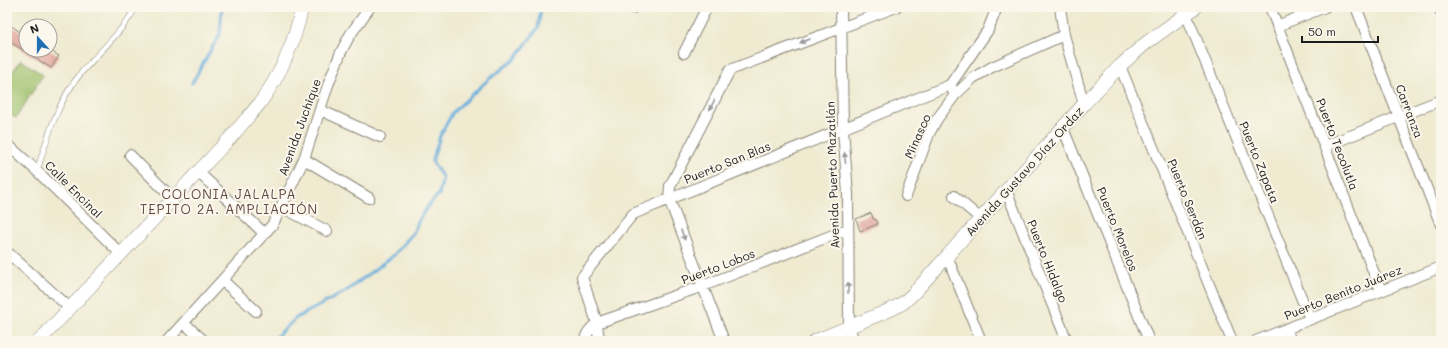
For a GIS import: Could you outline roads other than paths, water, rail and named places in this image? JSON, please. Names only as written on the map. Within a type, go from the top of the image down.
[{"type":"street","points":[[39,341],[232,136],[260,103],[275,80],[289,53],[298,29],[302,7]]},
{"type":"street","name":"Avenida Juchique","points":[[167,341],[223,281],[273,224],[304,159],[328,85],[341,52],[350,35],[370,7]]},
{"type":"street","points":[[684,54],[707,7]]},
{"type":"street","name":"Avenida Puerto Mazatlán","points":[[842,7],[843,128],[848,194],[849,327],[854,341]]},
{"type":"street","points":[[724,341],[669,199],[670,186],[730,70],[896,7]]},
{"type":"street","points":[[956,95],[950,85],[988,30],[997,7]]},
{"type":"street","points":[[1060,7],[1064,35],[1084,104]]},
{"type":"street","name":"Puerto Tecolutla","points":[[1270,7],[1381,291]]},
{"type":"street","points":[[1277,26],[1325,7]]},
{"type":"street","name":"Carranza","points":[[1356,7],[1441,225]]},
{"type":"street","points":[[1439,7],[1441,12]]},
{"type":"street","name":"Avenida Gustavo Díaz Ordaz","points":[[815,341],[903,303],[913,294],[1120,66],[1146,43],[1191,10]]},
{"type":"street","name":"Puerto Zapata","points":[[1191,10],[1310,319]]},
{"type":"street","name":"Minasco","points":[[906,196],[936,119],[956,95],[974,78],[992,67],[1064,35]]},
{"type":"street","name":"Puerto Serdán","points":[[1120,66],[1232,341]]},
{"type":"street","name":"Puerto San Blas","points":[[597,323],[582,277],[633,214],[950,85]]},
{"type":"street","points":[[1325,146],[1441,100]]},
{"type":"street","points":[[320,110],[380,137]]},
{"type":"street","name":"Puerto Morelos","points":[[1063,128],[1149,341]]},
{"type":"street","name":"Calle Encinal","points":[[7,144],[37,171],[121,254]]},
{"type":"street","points":[[130,155],[173,199]]},
{"type":"street","points":[[304,159],[369,198]]},
{"type":"street","points":[[198,172],[265,234]]},
{"type":"street","name":"Puerto Hidalgo","points":[[1006,190],[1067,341]]},
{"type":"street","points":[[954,196],[981,219]]},
{"type":"street","points":[[282,207],[327,231]]},
{"type":"street","name":"Puerto Lobos","points":[[597,323],[702,286],[848,229]]},
{"type":"street","points":[[7,252],[70,308]]},
{"type":"street","points":[[947,256],[981,341]]},
{"type":"street","name":"Puerto Benito Juárez","points":[[1256,341],[1441,267]]},
{"type":"street","points":[[223,281],[256,311]]},
{"type":"street","points":[[184,323],[204,341]]},
{"type":"street","points":[[585,341],[590,329],[597,323]]},
{"type":"street","points":[[597,323],[599,341]]},
{"type":"street","points":[[1286,329],[1291,341]]},
{"type":"lane","points":[[37,171],[54,119],[62,100],[81,74],[131,17],[136,7]]},
{"type":"waterway","points":[[192,83],[220,34],[222,7]]},
{"type":"waterway","points":[[274,341],[276,337],[296,318],[345,292],[394,255],[413,233],[420,218],[439,194],[443,178],[432,161],[440,136],[453,112],[489,79],[515,59],[538,28],[541,7]]},
{"type":"district","name":"COLONIA JALALPA TEPITO 2A. AMPLIACIÓN","points":[[229,200]]}]
